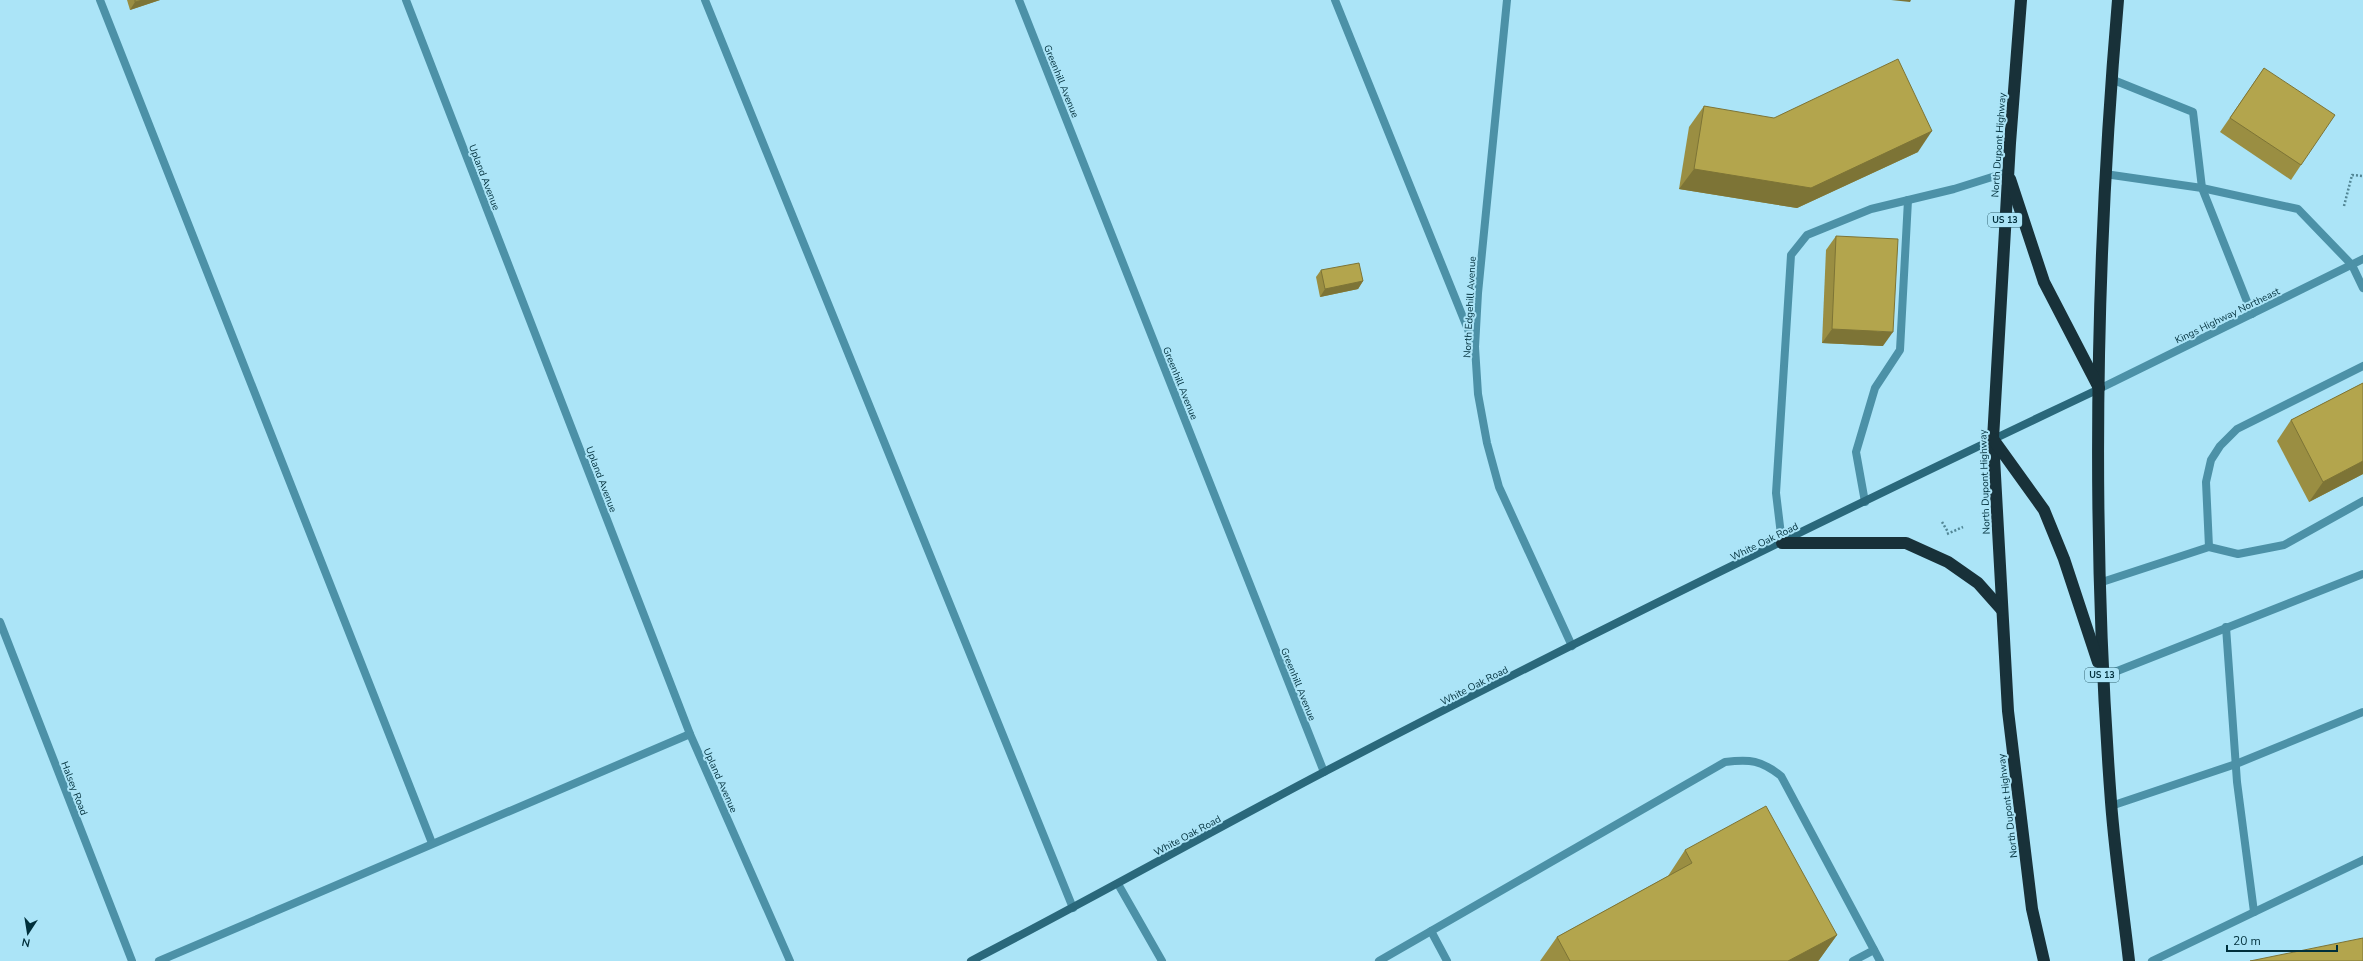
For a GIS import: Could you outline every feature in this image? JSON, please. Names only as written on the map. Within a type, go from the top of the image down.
[{"type":"highway","name":"North Dupont Highway","points":[[2021,0],[2008,172],[1993,439],[2008,711],[2032,909],[2044,961]]},
{"type":"highway","name":"US 13","points":[[2118,0],[2111,79],[2101,241],[2099,582],[2102,677],[2111,806],[2129,961]]},
{"type":"highway","points":[[2008,172],[2044,282],[2099,389]]},
{"type":"highway","points":[[1993,439],[2044,510],[2064,559],[2102,677]]},
{"type":"highway","points":[[1782,543],[1906,543],[1948,562],[1978,583],[2002,610]]},
{"type":"street","points":[[100,0],[432,843]]},
{"type":"street","name":"Upland Avenue","points":[[406,0],[690,734],[790,961]]},
{"type":"street","points":[[704,0],[1073,908]]},
{"type":"street","name":"Greenhill Avenue","points":[[1019,0],[1324,772]]},
{"type":"street","points":[[1335,0],[1475,347]]},
{"type":"street","name":"North Edgehill Avenue","points":[[1507,0],[1478,293],[1475,347],[1478,394],[1486,443],[1500,487],[1572,646]]},
{"type":"street","points":[[2111,79],[2193,112],[2202,188],[2252,314]]},
{"type":"street","points":[[1782,543],[1776,493],[1792,256],[1807,234],[1872,209],[1954,189],[2008,172]]},
{"type":"street","points":[[2105,174],[2202,188],[2298,209],[2352,265],[2363,288]]},
{"type":"street","points":[[1865,502],[1856,452],[1875,388],[1900,350],[1908,200]]},
{"type":"street","name":"Kings Highway Northeast","points":[[2099,389],[2363,259]]},
{"type":"street","points":[[2209,547],[2206,482],[2211,460],[2220,446],[2238,429],[2363,366]]},
{"type":"street","name":"White Oak Road","points":[[971,961],[1118,884],[1324,772],[1572,646],[1993,439],[2099,389]]},
{"type":"street","points":[[2099,582],[2209,547],[2238,554],[2284,545],[2363,501]]},
{"type":"street","points":[[2102,677],[2363,574]]},
{"type":"street","name":"Halsey Road","points":[[0,622],[132,961]]},
{"type":"street","points":[[2226,628],[2236,764],[2254,912]]},
{"type":"street","points":[[2111,806],[2236,764],[2363,712]]},
{"type":"street","points":[[159,961],[690,734]]},
{"type":"street","points":[[1380,961],[1725,762],[1748,760],[1768,766],[1781,776],[1880,961]]},
{"type":"street","points":[[2152,961],[2363,860]]},
{"type":"street","points":[[1118,884],[1162,961]]},
{"type":"street","points":[[1431,931],[1447,961]]},
{"type":"street","points":[[1853,961],[1874,950]]},
{"type":"path","points":[[2344,206],[2352,175],[2363,176]]},
{"type":"path","points":[[1942,522],[1948,532]]},
{"type":"building","points":[[1898,59],[1932,131],[1811,188],[1694,169],[1704,106],[1774,118]]},
{"type":"building","points":[[2264,68],[2335,115],[2301,165],[2230,118]]},
{"type":"building","points":[[1836,236],[1898,239],[1893,332],[1832,329]]},
{"type":"building","points":[[1359,263],[1363,281],[1325,289],[1321,270]]},
{"type":"building","points":[[2363,383],[2363,461],[2323,482],[2291,420]]},
{"type":"building","points":[[1766,806],[1837,935],[1788,961],[1570,961],[1557,937],[1692,863],[1685,850]]},
{"type":"building","points":[[2363,938],[2363,961],[2250,961]]}]
